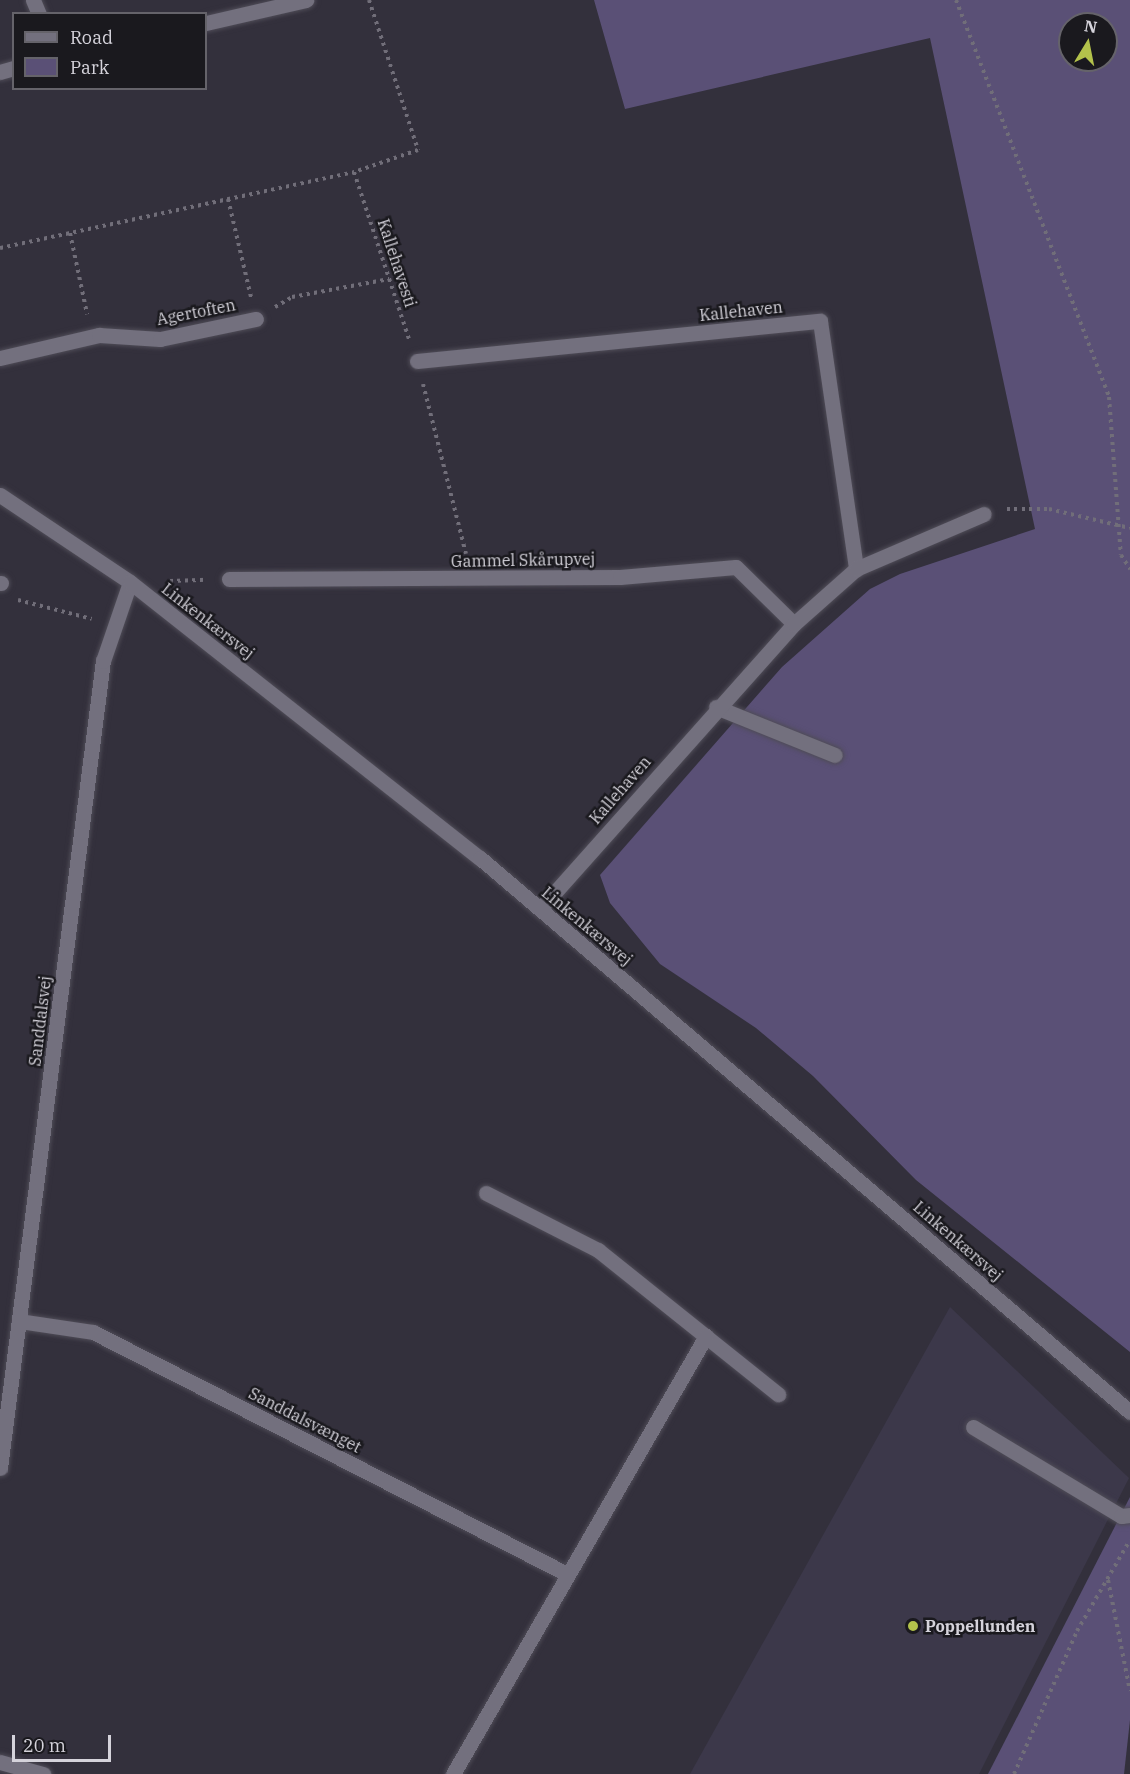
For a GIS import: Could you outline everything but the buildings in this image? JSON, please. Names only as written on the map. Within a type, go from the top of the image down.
[{"type":"street","points":[[207,23],[306,0]]},
{"type":"street","name":"Agertoften","points":[[0,358],[91,337],[160,339],[256,319]]},
{"type":"street","name":"Kallehaven","points":[[417,361],[820,321],[856,570]]},
{"type":"street","name":"Linkenkærsvej","points":[[0,495],[130,582],[540,909],[1130,1412]]},
{"type":"street","name":"Kallehaven","points":[[540,909],[716,707],[794,624],[856,570],[984,514]]},
{"type":"street","name":"Gammel Skårupvej","points":[[229,579],[620,577],[736,567],[794,624]]},
{"type":"street","name":"Sanddalsvej","points":[[0,1468],[103,661],[113,624],[130,582]]},
{"type":"street","points":[[716,707],[835,755]]},
{"type":"street","points":[[486,1193],[598,1250],[778,1394]]},
{"type":"street","name":"Sanddalsvænget","points":[[19,1322],[93,1332],[567,1574]]},
{"type":"street","points":[[453,1774],[706,1336]]},
{"type":"street","points":[[973,1427],[1121,1516],[1130,1515]]},
{"type":"street","points":[[0,1762],[43,1774]]},
{"type":"path","points":[[0,248],[354,172],[418,150],[369,0]]},
{"type":"path","points":[[956,0],[1109,397],[1121,555],[1130,569]]},
{"type":"path","name":"Kallehavesti","points":[[354,172],[417,361],[472,579]]},
{"type":"path","points":[[228,199],[256,319],[292,297],[389,279]]},
{"type":"path","points":[[70,233],[91,337]]},
{"type":"path","points":[[984,514],[1010,508],[1049,509],[1130,528]]},
{"type":"path","points":[[130,582],[229,579]]},
{"type":"path","points":[[1,583],[19,602],[113,624]]},
{"type":"path","points":[[1014,1774],[1077,1631],[1130,1540]]},
{"type":"path","points":[[1107,1579],[1130,1692]]},
{"type":"shaded area","name":"Poppellunden","points":[[950,1307],[1129,1478],[979,1774],[690,1774]]},
{"type":"green space","points":[[594,0],[1130,0],[1130,1352],[916,1180],[813,1076],[756,1028],[660,964],[610,903],[600,875],[782,667],[870,589],[900,574],[1035,529],[930,38],[625,109]]},
{"type":"green space","points":[[1130,1497],[1130,1720],[1124,1774],[988,1774]]},
{"type":"place","name":"Poppellunden","points":[[913,1626]]}]
